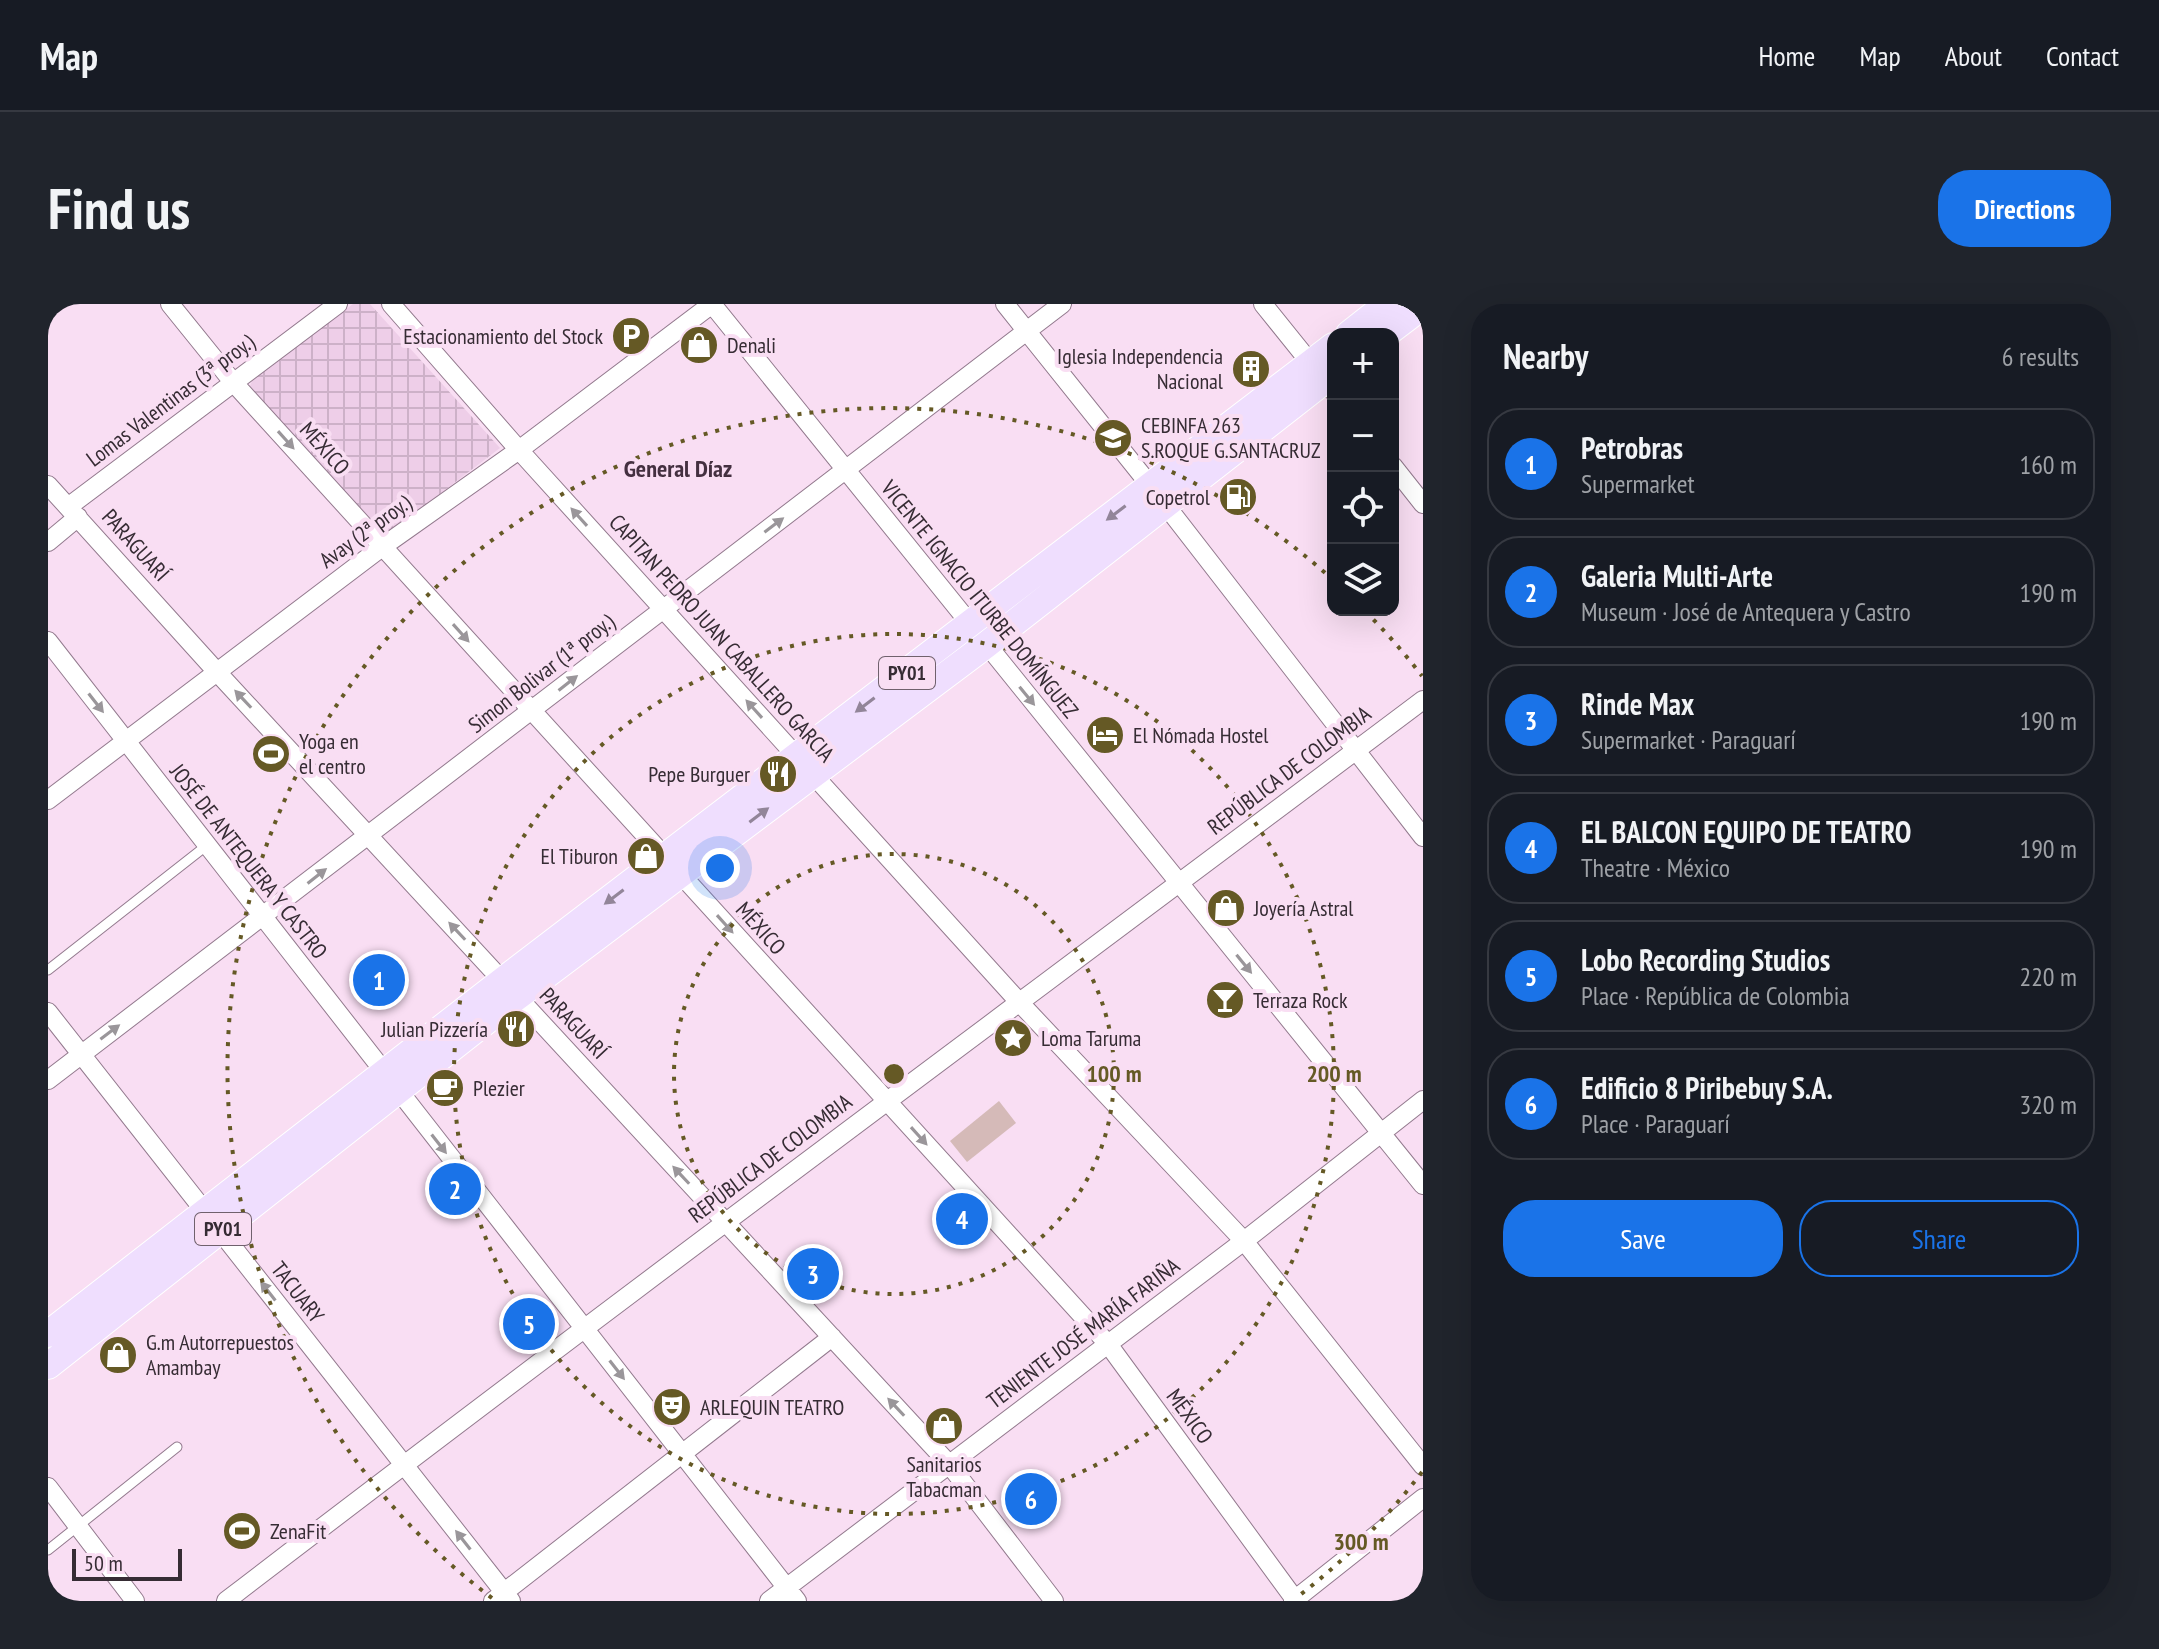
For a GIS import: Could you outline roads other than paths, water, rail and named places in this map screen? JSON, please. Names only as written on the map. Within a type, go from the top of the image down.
[{"type":"main road","points":[[1357,328],[1387,304]]},
{"type":"main road","points":[[1394,328],[1423,306]]},
{"type":"main road","name":"PY01","points":[[48,1366],[213,1222],[510,989],[1158,495],[1325,377]]},
{"type":"main road","name":"PY01","points":[[48,1334],[213,1222]]},
{"type":"street","name":"MÉXICO","points":[[170,304],[233,382],[1108,1344],[1294,1601]]},
{"type":"street","name":"Lomas Valentinas (3ª proy.)","points":[[48,542],[73,512],[233,382],[338,304]]},
{"type":"street","name":"CAPITAN PEDRO JUAN CABALLERO GARCIA","points":[[391,304],[519,450],[1020,1003],[1244,1241],[1423,1466]]},
{"type":"street","name":"Avay (2ª proy.)","points":[[48,800],[382,547],[519,450],[712,304]]},
{"type":"street","name":"VICENTE IGNACIO ITURBE DOMÍNGUEZ","points":[[712,304],[1423,1185]]},
{"type":"street","points":[[1005,304],[1158,495],[1423,837]]},
{"type":"street","name":"Simon Bolivar (1ª proy.)","points":[[48,1080],[1062,304]]},
{"type":"street","points":[[1263,304],[1325,377]]},
{"type":"street","points":[[1398,472],[1423,504]]},
{"type":"street","name":"PARAGUARÍ","points":[[48,485],[949,1464],[1054,1601]]},
{"type":"street","name":"JOSÉ DE ANTEQUERA Y CASTRO","points":[[48,641],[792,1594]]},
{"type":"street","name":"REPÚBLICA DE COLOMBIA","points":[[226,1601],[583,1328],[1423,700]]},
{"type":"street","name":"TACUARY","points":[[48,1012],[404,1464],[503,1598]]},
{"type":"street","name":"TENIENTE JOSÉ MARÍA FARIÑA","points":[[769,1601],[792,1594],[949,1464],[1244,1241],[1423,1100]]},
{"type":"street","points":[[503,1598],[832,1337]]},
{"type":"street","points":[[48,1487],[135,1601]]},
{"type":"street","points":[[1294,1601],[1423,1498]]},
{"type":"lane","points":[[48,970],[206,846]]},
{"type":"lane","points":[[48,1550],[177,1447]]},
{"type":"place","name":"Estacionamiento del Stock","points":[[631,336]]},
{"type":"place","name":"Denali","points":[[699,345]]},
{"type":"place","name":"Iglesia Independencia Nacional","points":[[1251,369]]},
{"type":"place","name":"CEBINFA 263 S.ROQUE G.SANTACRUZ","points":[[1113,438]]},
{"type":"place","name":"Copetrol","points":[[1238,497]]},
{"type":"place","name":"El Nómada Hostel","points":[[1105,735]]},
{"type":"place","name":"Yoga en el centro","points":[[271,754]]},
{"type":"place","name":"Pepe Burguer","points":[[778,774]]},
{"type":"place","name":"El Tiburon","points":[[646,856]]},
{"type":"place","name":"Joyería Astral","points":[[1226,908]]},
{"type":"place","name":"Petrobras","points":[[379,980]]},
{"type":"place","name":"Terraza Rock","points":[[1225,1000]]},
{"type":"place","name":"Julian Pizzería","points":[[516,1029]]},
{"type":"place","name":"Loma Taruma","points":[[1013,1038]]},
{"type":"place","name":"Plezier","points":[[445,1088]]},
{"type":"place","name":"Galeria Multi-Arte","points":[[455,1189]]},
{"type":"place","name":"EL BALCON EQUIPO DE TEATRO","points":[[962,1219]]},
{"type":"place","name":"Rinde Max","points":[[813,1274]]},
{"type":"place","name":"Lobo Recording Studios","points":[[529,1324]]},
{"type":"place","name":"G.m Autorrepuestos Amambay","points":[[118,1355]]},
{"type":"place","name":"ARLEQUIN TEATRO","points":[[672,1407]]},
{"type":"place","name":"Sanitarios Tabacman","points":[[944,1426]]},
{"type":"place","name":"Edificio 8 Piribebuy S.A.","points":[[1031,1499]]},
{"type":"place","name":"ZenaFit","points":[[242,1531]]},
{"type":"district","name":"General Díaz","points":[[678,469]]}]
